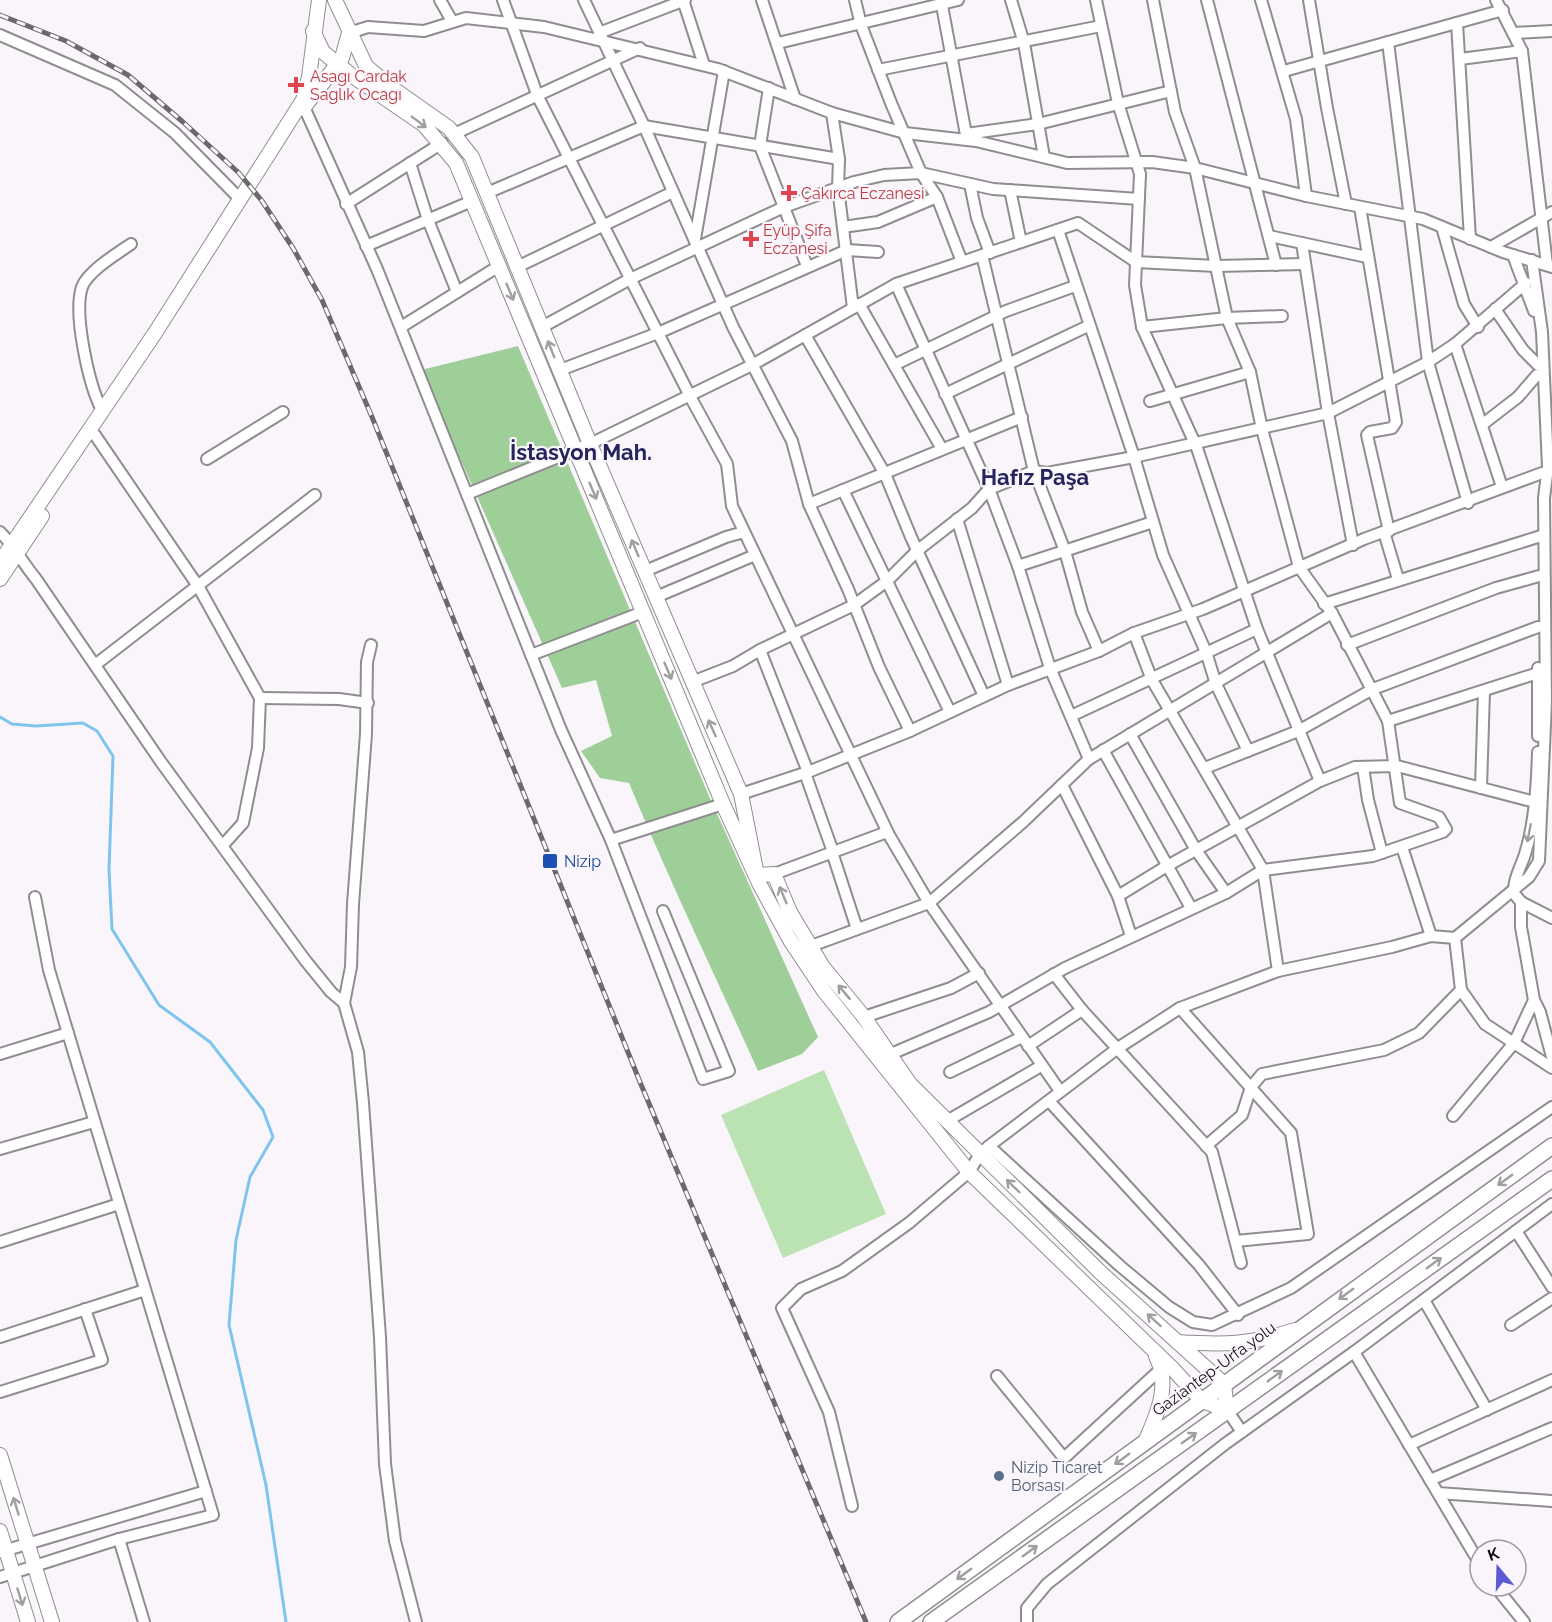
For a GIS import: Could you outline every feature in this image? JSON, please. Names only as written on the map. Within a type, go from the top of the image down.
[{"type":"highway","name":"Gaziantep-Urfa yolu","points":[[898,1622],[1552,1146]]},
{"type":"highway","points":[[931,1622],[1552,1179]]},
{"type":"main road","points":[[0,579],[14,550],[102,410],[155,333],[303,100],[309,77],[313,31],[319,0]]},
{"type":"main road","points":[[313,31],[323,52],[336,64],[424,125],[442,143],[456,163],[723,804],[760,885],[818,983],[969,1172],[1152,1349],[1202,1401],[1227,1410],[1224,1384],[1100,1272],[984,1150],[947,1121],[910,1084],[864,1017],[823,967],[790,912],[774,874],[757,875],[741,794],[590,444],[472,157],[454,134],[366,66],[335,0]]},
{"type":"main road","points":[[0,561],[14,550],[95,435],[304,107],[342,58],[349,33]]},
{"type":"main road","points":[[1177,1342],[1231,1345],[1267,1339],[1299,1329]]},
{"type":"main road","points":[[1145,1442],[1161,1405],[1162,1368],[1152,1349]]},
{"type":"main road","points":[[0,1455],[52,1622]]},
{"type":"main road","points":[[0,1531],[7,1575],[28,1622]]},
{"type":"street","points":[[440,0],[452,21]]},
{"type":"street","points":[[503,0],[538,97],[727,464],[732,506],[887,832],[929,903],[1060,1091]]},
{"type":"street","points":[[584,0],[644,126],[723,305],[792,441],[809,504],[879,667],[910,731]]},
{"type":"street","points":[[601,37],[684,0],[704,65]]},
{"type":"street","points":[[762,0],[795,99]]},
{"type":"street","points":[[855,0],[861,25],[878,70],[921,173],[937,197],[962,262]]},
{"type":"street","points":[[778,43],[958,0]]},
{"type":"street","points":[[1011,0],[1024,43],[1044,157]]},
{"type":"street","points":[[1096,0],[1118,103],[1140,174],[1135,285],[1142,327],[1193,443],[1257,629],[1320,781]]},
{"type":"street","points":[[891,1054],[1001,1006],[1054,974],[1226,893],[1263,870],[1382,853],[1446,829],[1439,818],[1400,803],[1388,721],[1332,613],[1299,567],[1262,429],[1250,372],[1227,318],[1195,168],[1175,112],[1152,0]]},
{"type":"street","points":[[1207,0],[1276,265]]},
{"type":"street","points":[[1261,0],[1284,71],[1296,119],[1306,196]]},
{"type":"street","points":[[1309,0],[1347,204]]},
{"type":"street","points":[[349,33],[368,27],[424,31],[466,18],[601,37],[724,71],[832,113],[904,133],[967,137],[1067,163],[1137,163],[1195,168],[1306,196],[1408,216],[1513,255],[1532,260],[1549,260],[1547,215],[1522,51],[1496,0]]},
{"type":"street","points":[[942,2],[967,137]]},
{"type":"street","points":[[1284,71],[1503,10]]},
{"type":"street","points":[[1457,23],[1470,239]]},
{"type":"street","points":[[878,70],[1101,26]]},
{"type":"street","points":[[1514,33],[1552,31]]},
{"type":"street","points":[[0,34],[115,85],[175,133],[239,198]]},
{"type":"street","points":[[1388,42],[1428,362],[1468,502]]},
{"type":"street","points":[[454,134],[640,48]]},
{"type":"street","points":[[1460,60],[1522,51]]},
{"type":"street","points":[[696,244],[724,71]]},
{"type":"street","points":[[769,88],[760,146],[807,266]]},
{"type":"street","points":[[967,137],[1038,124],[1171,91]]},
{"type":"street","points":[[304,107],[400,327],[561,730],[612,840],[703,1079],[729,1071],[663,910]]},
{"type":"street","points":[[832,113],[839,159],[838,188],[856,306],[894,365],[942,449]]},
{"type":"street","points":[[487,193],[644,126],[839,159]]},
{"type":"street","points":[[346,204],[442,143]]},
{"type":"street","points":[[410,163],[428,220],[458,292]]},
{"type":"street","points":[[542,327],[696,244],[784,207],[884,175],[921,173],[1010,190],[1139,199]]},
{"type":"street","points":[[970,184],[1034,471],[1065,551],[1082,612],[1099,651]]},
{"type":"street","points":[[1010,190],[1021,242]]},
{"type":"street","points":[[517,267],[673,192]]},
{"type":"street","points":[[843,227],[878,222],[937,197]]},
{"type":"street","points":[[366,246],[472,201]]},
{"type":"street","points":[[1360,207],[1389,382],[1394,427],[1367,435],[1398,579]]},
{"type":"street","points":[[1491,247],[1547,215]]},
{"type":"street","points":[[467,494],[590,444],[689,394],[753,365],[896,284],[1078,223],[1136,262],[1216,266],[1304,264]]},
{"type":"street","points":[[1442,227],[1464,304],[1478,327]]},
{"type":"street","points":[[1058,230],[1088,326],[1134,457],[1163,555],[1206,652],[1215,684],[1248,751]]},
{"type":"street","points":[[1269,236],[1367,257]]},
{"type":"street","points":[[1302,243],[1328,413],[1353,544]]},
{"type":"street","points":[[102,410],[94,395],[80,323],[82,286],[100,266],[132,244]]},
{"type":"street","points":[[560,370],[658,333],[846,250],[878,252]]},
{"type":"street","points":[[1513,255],[1534,308],[1547,468],[1541,536],[1545,575],[1538,627],[1535,802],[1525,854],[1515,876],[1513,890],[1521,902],[1552,918]]},
{"type":"street","points":[[1483,424],[1518,397],[1539,373],[1542,332],[1532,260]]},
{"type":"street","points":[[400,327],[499,266]]},
{"type":"street","points":[[692,682],[733,666],[760,650],[854,605],[887,581],[918,550],[957,519],[989,489],[1034,471],[1047,473],[1134,457],[1328,413],[1428,362],[1478,327],[1526,283]]},
{"type":"street","points":[[896,284],[965,441],[989,489],[1018,566],[1050,668],[1089,759]]},
{"type":"street","points":[[894,365],[998,315],[1075,285]]},
{"type":"street","points":[[1496,309],[1539,373],[1552,385]]},
{"type":"street","points":[[1142,327],[1227,318],[1282,316]]},
{"type":"street","points":[[945,394],[1088,326]]},
{"type":"street","points":[[1542,332],[1552,339]]},
{"type":"street","points":[[804,335],[885,474],[984,696]]},
{"type":"street","points":[[1455,344],[1502,487]]},
{"type":"street","points":[[1150,401],[1250,372]]},
{"type":"street","points":[[207,459],[283,412]]},
{"type":"street","points":[[809,504],[1022,417]]},
{"type":"street","points":[[95,435],[198,586],[260,698],[258,748],[243,823],[223,845]]},
{"type":"street","points":[[741,794],[806,772],[910,731],[1008,685],[1099,651],[1134,633],[1203,609],[1353,544],[1468,502],[1547,468]]},
{"type":"street","points":[[852,1506],[829,1412],[782,1308],[801,1290],[842,1271],[909,1223],[969,1172],[984,1150],[1118,1048],[1180,1008],[1278,971],[1392,947],[1431,936],[1455,938],[1529,877],[1539,861],[1548,746],[1544,498],[1547,468]]},
{"type":"street","points":[[1544,498],[1552,488]]},
{"type":"street","points":[[843,490],[950,712]]},
{"type":"street","points":[[95,665],[315,495]]},
{"type":"street","points":[[957,519],[1008,685]]},
{"type":"street","points":[[1018,566],[1153,522]]},
{"type":"street","points":[[0,532],[36,579],[161,762],[305,960],[331,992],[344,1003]]},
{"type":"street","points":[[645,572],[726,537],[744,532]]},
{"type":"street","points":[[1324,604],[1541,536]]},
{"type":"street","points":[[656,597],[755,555]]},
{"type":"street","points":[[1347,645],[1496,588],[1545,575]]},
{"type":"street","points":[[531,655],[643,612]]},
{"type":"street","points":[[811,946],[929,903],[1089,759],[1332,613]]},
{"type":"street","points":[[1206,768],[1298,731],[1373,689],[1538,627]]},
{"type":"street","points":[[1071,716],[1257,629]]},
{"type":"street","points":[[1134,633],[1152,680],[1206,768],[1263,870],[1278,971]]},
{"type":"street","points":[[371,645],[368,662],[368,703],[353,904],[351,967],[344,1003],[358,1052],[363,1103],[380,1336],[385,1464],[396,1541],[416,1622]]},
{"type":"street","points":[[760,650],[806,772],[857,929]]},
{"type":"street","points":[[1388,721],[1538,673]]},
{"type":"street","points":[[1481,788],[1484,691]]},
{"type":"street","points":[[260,698],[339,699],[368,703]]},
{"type":"street","points":[[1130,734],[1196,850],[1226,893]]},
{"type":"street","points":[[1103,750],[1191,908]]},
{"type":"street","points":[[1118,896],[1167,866],[1320,781],[1355,767],[1396,766],[1535,802]]},
{"type":"street","points":[[1364,767],[1368,800],[1382,853]]},
{"type":"street","points":[[1062,785],[1118,896],[1131,936]]},
{"type":"street","points":[[612,840],[723,804]]},
{"type":"street","points":[[774,874],[887,832]]},
{"type":"street","points":[[1402,847],[1431,936]]},
{"type":"street","points":[[7,1575],[119,1539],[213,1515],[68,1033],[50,970],[35,897]]},
{"type":"street","points":[[1521,902],[1521,927],[1534,1000],[1540,1012],[1552,1058]]},
{"type":"street","points":[[1455,938],[1461,990],[1485,1024],[1552,1068]]},
{"type":"street","points":[[864,1017],[951,987],[979,973]]},
{"type":"street","points":[[1054,974],[1082,1010],[1212,1152],[1241,1263]]},
{"type":"street","points":[[1206,1146],[1242,1115],[1251,1087],[1262,1074],[1384,1050],[1419,1033],[1461,990]]},
{"type":"street","points":[[1453,1116],[1514,1043],[1534,1000]]},
{"type":"street","points":[[1180,1008],[1291,1133],[1308,1234],[1236,1241]]},
{"type":"street","points":[[950,1072],[1025,1042],[1082,1010]]},
{"type":"street","points":[[0,1054],[68,1033]]},
{"type":"street","points":[[947,1121],[1041,1066]]},
{"type":"street","points":[[1049,1101],[1200,1265],[1238,1315]]},
{"type":"street","points":[[984,1150],[1168,1307],[1193,1322],[1212,1325],[1238,1315],[1291,1288],[1552,1107]]},
{"type":"street","points":[[0,1149],[94,1122]]},
{"type":"street","points":[[0,1242],[119,1204]]},
{"type":"street","points":[[1027,1622],[1027,1608],[1047,1584],[1242,1432],[1354,1352],[1552,1204]]},
{"type":"street","points":[[1516,1231],[1552,1287]]},
{"type":"street","points":[[0,1337],[145,1290]]},
{"type":"street","points":[[1511,1325],[1552,1298]]},
{"type":"street","points":[[1424,1300],[1487,1410]]},
{"type":"street","points":[[0,1392],[102,1360],[85,1309]]},
{"type":"street","points":[[1354,1352],[1468,1544]]},
{"type":"street","points":[[997,1376],[1064,1458],[1162,1368]]},
{"type":"street","points":[[1409,1445],[1552,1380]]},
{"type":"street","points":[[1227,1410],[1242,1432]]},
{"type":"street","points":[[1430,1480],[1552,1428]]},
{"type":"street","points":[[3,1551],[206,1491]]},
{"type":"street","points":[[1438,1493],[1552,1500]]},
{"type":"street","points":[[119,1539],[144,1622]]},
{"type":"street","points":[[1505,1598],[1524,1622]]},
{"type":"green space","points":[[518,346],[709,796],[818,1037],[802,1054],[758,1071],[629,783],[600,778],[581,751],[612,736],[596,680],[562,688],[421,370]]},
{"type":"green space","points":[[824,1070],[886,1214],[783,1258],[721,1115]]},
{"type":"waterway","points":[[0,717],[12,724],[36,726],[83,723],[97,731],[113,756],[109,870],[112,929],[159,1005],[210,1042],[263,1110],[273,1137],[250,1177],[236,1240],[229,1325],[266,1485],[286,1622]]},
{"type":"railway","points":[[0,15],[66,41],[128,75],[183,122],[239,173],[262,201],[293,248],[322,300],[372,417],[640,1082],[866,1622]]},
{"type":"place","name":"Asagı Cardak Saglık Ocagı","points":[[296,85]]},
{"type":"place","name":"Çakırca Eczanesi","points":[[789,193]]},
{"type":"place","name":"Eyüp Şifa Eczanesi","points":[[751,239]]},
{"type":"place","name":"Nizip","points":[[550,861]]},
{"type":"place","name":"Nizip Ticaret Borsası","points":[[999,1476]]},
{"type":"district","name":"İstasyon Mah.","points":[[581,452]]},
{"type":"district","name":"Hafız Paşa","points":[[1035,477]]}]
